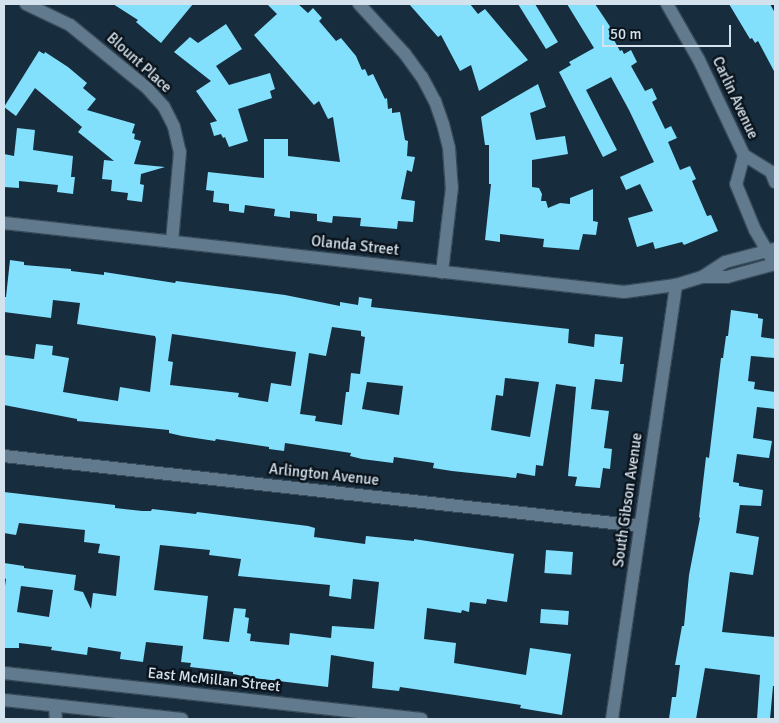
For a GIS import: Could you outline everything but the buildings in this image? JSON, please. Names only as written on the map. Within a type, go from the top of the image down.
[{"type":"street","name":"Blount Place","points":[[26,4],[70,25],[147,88],[164,107],[174,127],[180,152],[172,242]]},
{"type":"street","points":[[359,4],[405,54],[422,77],[435,101],[443,124],[449,148],[452,187],[442,272]]},
{"type":"street","name":"Carlin Avenue","points":[[667,4],[699,60],[744,155],[771,172],[775,182]]},
{"type":"street","name":"Carlin Avenue","points":[[744,155],[736,184],[755,230],[771,250],[775,264]]},
{"type":"street","name":"Olanda Street","points":[[4,223],[624,292],[676,285],[702,277],[725,262],[771,250]]},
{"type":"street","name":"Olanda Street","points":[[702,277],[727,277],[775,264]]},
{"type":"street","name":"South Gibson Avenue","points":[[612,719],[676,285]]},
{"type":"street","name":"Arlington Avenue","points":[[4,456],[640,526]]},
{"type":"street","name":"East McMillan Street","points":[[4,673],[421,719]]},
{"type":"street","points":[[4,700],[182,719]]},
{"type":"street","points":[[55,706],[56,719]]}]
